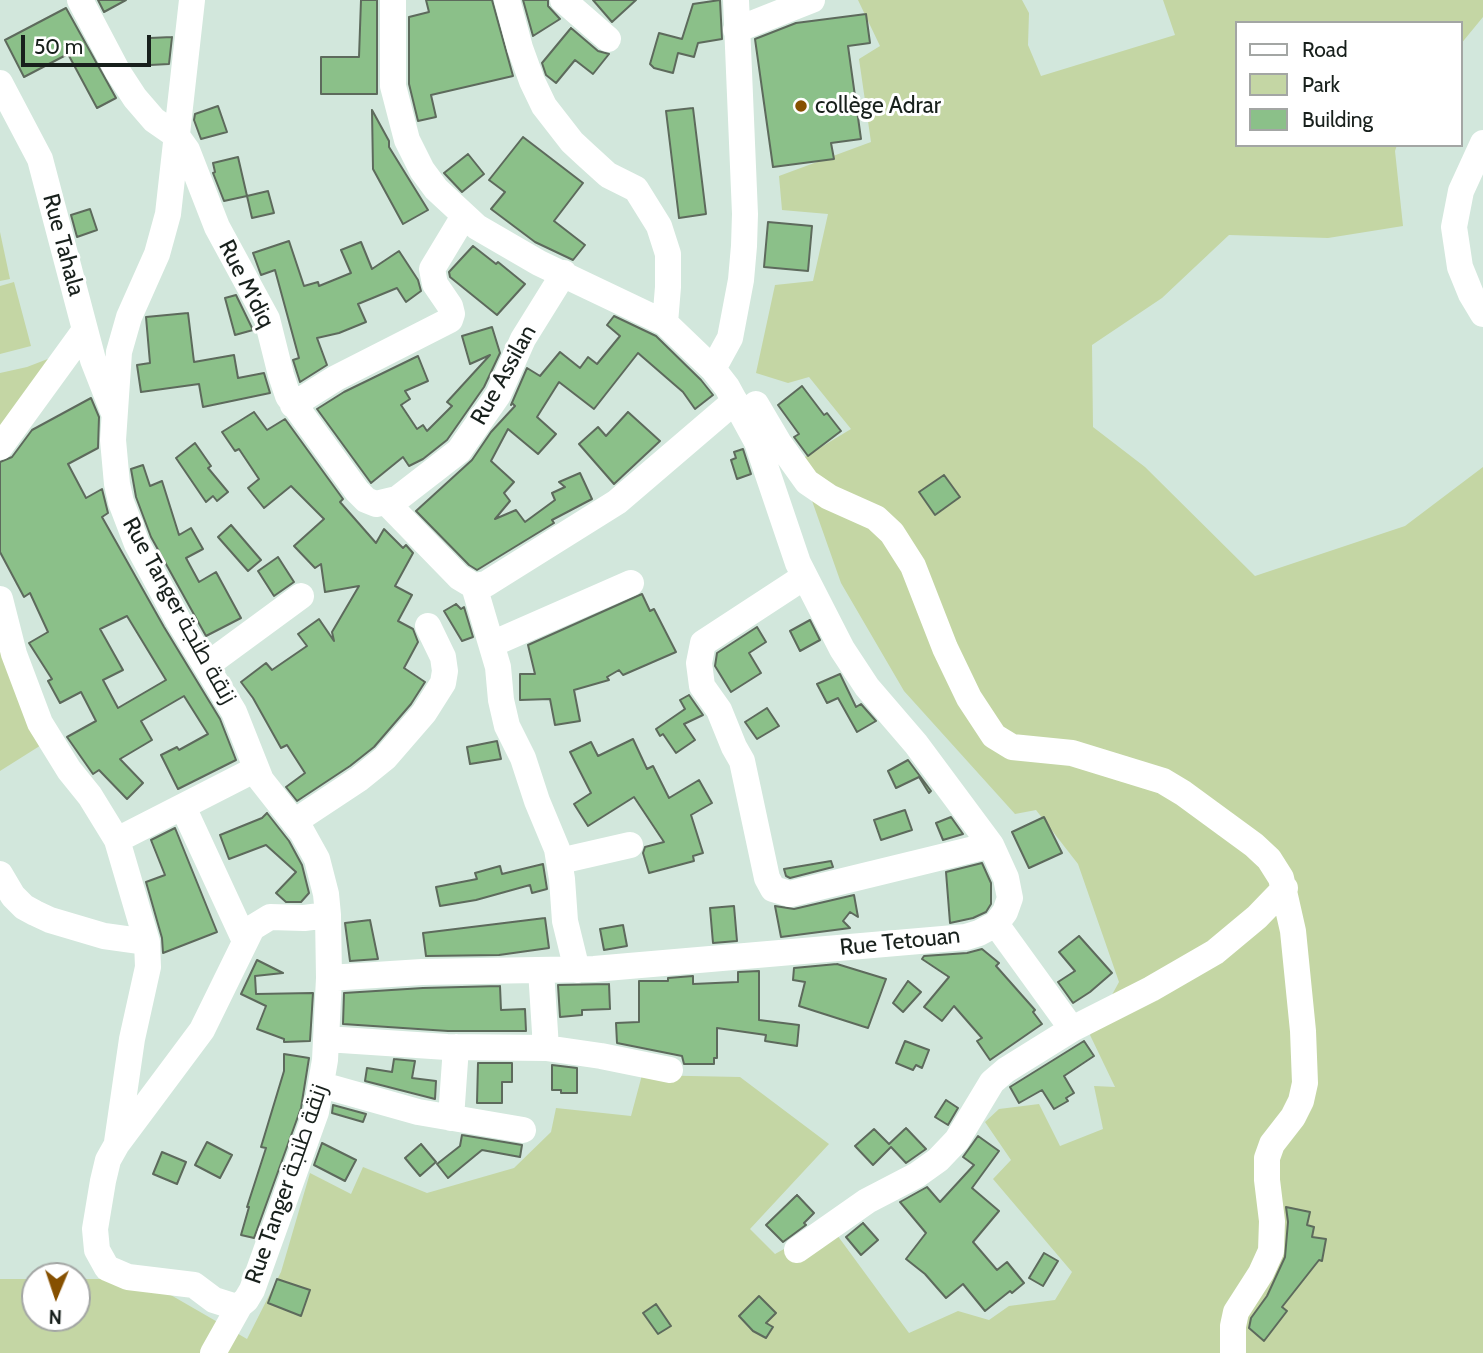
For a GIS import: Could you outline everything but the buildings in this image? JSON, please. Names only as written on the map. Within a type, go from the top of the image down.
[{"type":"street","points":[[80,0],[135,99],[154,120],[177,136]]},
{"type":"street","name":"Rue Tanger زنقة طنجة","points":[[192,0],[168,214],[157,254],[123,333],[114,412],[114,452],[121,502],[137,544],[178,620],[234,712],[256,769],[267,789],[294,822],[317,859],[328,915],[326,1039],[322,1085],[316,1112],[246,1300],[233,1306],[214,1300],[194,1285],[128,1277],[104,1264],[97,1250],[95,1229],[108,1160],[202,1030],[251,928],[270,918],[328,915]]},
{"type":"street","points":[[393,0],[393,86],[407,140],[422,170],[436,189],[464,216],[506,246],[664,323],[725,386],[757,442],[768,468],[782,519],[804,577],[856,672],[916,744],[991,845],[1006,878],[1010,898],[1005,912],[996,924],[1072,1029]]},
{"type":"street","points":[[507,0],[520,48],[544,106],[586,155],[608,175],[636,189],[659,226],[668,254],[664,323]]},
{"type":"street","points":[[474,586],[491,582],[617,502],[725,386],[730,338],[736,315],[745,214],[736,0]]},
{"type":"street","points":[[736,30],[812,0]]},
{"type":"street","points":[[569,2],[608,39]]},
{"type":"street","name":"Rue Tahala","points":[[0,83],[40,159],[93,360],[114,412]]},
{"type":"street","name":"Rue M'diq","points":[[177,136],[187,150],[217,227],[267,319],[281,375],[293,405],[360,496],[373,503],[395,499]]},
{"type":"street","points":[[1483,143],[1461,191],[1454,227],[1460,267],[1483,314]]},
{"type":"street","points":[[293,405],[337,378],[450,320],[450,306],[435,284],[432,269],[464,216]]},
{"type":"street","name":"Rue Assilan","points":[[395,499],[459,451],[498,395],[523,340],[564,274]]},
{"type":"street","points":[[0,447],[85,330]]},
{"type":"street","points":[[725,386],[751,397],[786,455],[807,482],[829,497],[876,517],[888,527],[913,566],[945,648],[969,698],[994,736],[1012,747],[1072,753],[1163,781],[1254,845],[1269,859],[1285,888],[1293,931],[1305,1083],[1301,1101],[1293,1117],[1272,1144],[1267,1158],[1272,1221],[1271,1251],[1261,1273],[1236,1312],[1233,1353]]},
{"type":"street","points":[[395,499],[453,571],[474,586],[498,667],[507,726],[523,758],[560,861],[565,921],[577,970]]},
{"type":"street","points":[[804,577],[704,643],[699,663],[702,686],[719,710],[742,761],[767,878],[773,889],[790,894],[991,845]]},
{"type":"street","points":[[492,644],[631,583]]},
{"type":"street","points":[[206,664],[301,596]]},
{"type":"street","points":[[0,599],[14,654],[40,723],[117,840],[147,942],[148,967],[132,1039],[117,1144]]},
{"type":"street","points":[[294,822],[359,779],[385,758],[424,713],[443,683],[445,671],[443,657],[428,626]]},
{"type":"street","points":[[117,840],[256,769]]},
{"type":"street","points":[[183,807],[245,941]]},
{"type":"street","points":[[560,861],[630,845]]},
{"type":"street","points":[[0,874],[13,897],[50,920],[104,936],[147,942]]},
{"type":"street","points":[[797,1250],[867,1201],[917,1175],[938,1160],[957,1140],[992,1082],[1017,1063],[1072,1029],[1162,983],[1215,952],[1257,917],[1285,888]]},
{"type":"street","name":"Rue Tetouan","points":[[329,978],[422,972],[577,970],[966,937],[996,924]]},
{"type":"street","points":[[541,970],[546,1048]]},
{"type":"street","points":[[326,1039],[456,1047],[546,1048],[670,1070]]},
{"type":"street","points":[[452,1118],[456,1047]]},
{"type":"street","points":[[322,1085],[418,1112],[523,1130]]},
{"type":"street","points":[[213,1353],[240,1305]]},
{"type":"green space","points":[[858,0],[1022,0],[1029,13],[1028,45],[1041,76],[1175,35],[1163,0],[1483,0],[1483,17],[1462,43],[1462,21],[1234,21],[1234,147],[1396,147],[1403,226],[1328,238],[1229,235],[1162,298],[1092,345],[1093,427],[1145,467],[1255,576],[1405,526],[1483,467],[1483,1353],[0,1353],[0,1279],[21,1279],[21,1332],[91,1332],[91,1279],[143,1279],[247,1339],[281,1272],[310,1173],[351,1194],[363,1167],[427,1193],[514,1168],[551,1132],[556,1108],[631,1116],[642,1075],[740,1077],[829,1144],[750,1229],[775,1254],[829,1224],[909,1333],[958,1311],[989,1320],[1009,1306],[1055,1300],[1072,1272],[993,1179],[1011,1160],[985,1122],[999,1109],[1039,1104],[1060,1146],[1103,1129],[1094,1086],[1115,1087],[1090,1035],[1119,982],[1078,864],[1036,810],[1015,814],[904,691],[841,583],[798,461],[851,429],[809,377],[788,383],[756,373],[775,285],[813,281],[828,214],[782,210],[779,176],[871,142],[859,59],[880,46]]},
{"type":"green space","points":[[0,232],[10,279],[0,281]]},
{"type":"green space","points":[[14,282],[31,346],[0,354],[0,286]]},
{"type":"green space","points":[[58,355],[0,439],[0,373],[27,367]]},
{"type":"green space","points":[[0,626],[46,742],[0,771]]},
{"type":"place","name":"collège Adrar","points":[[801,106]]}]
